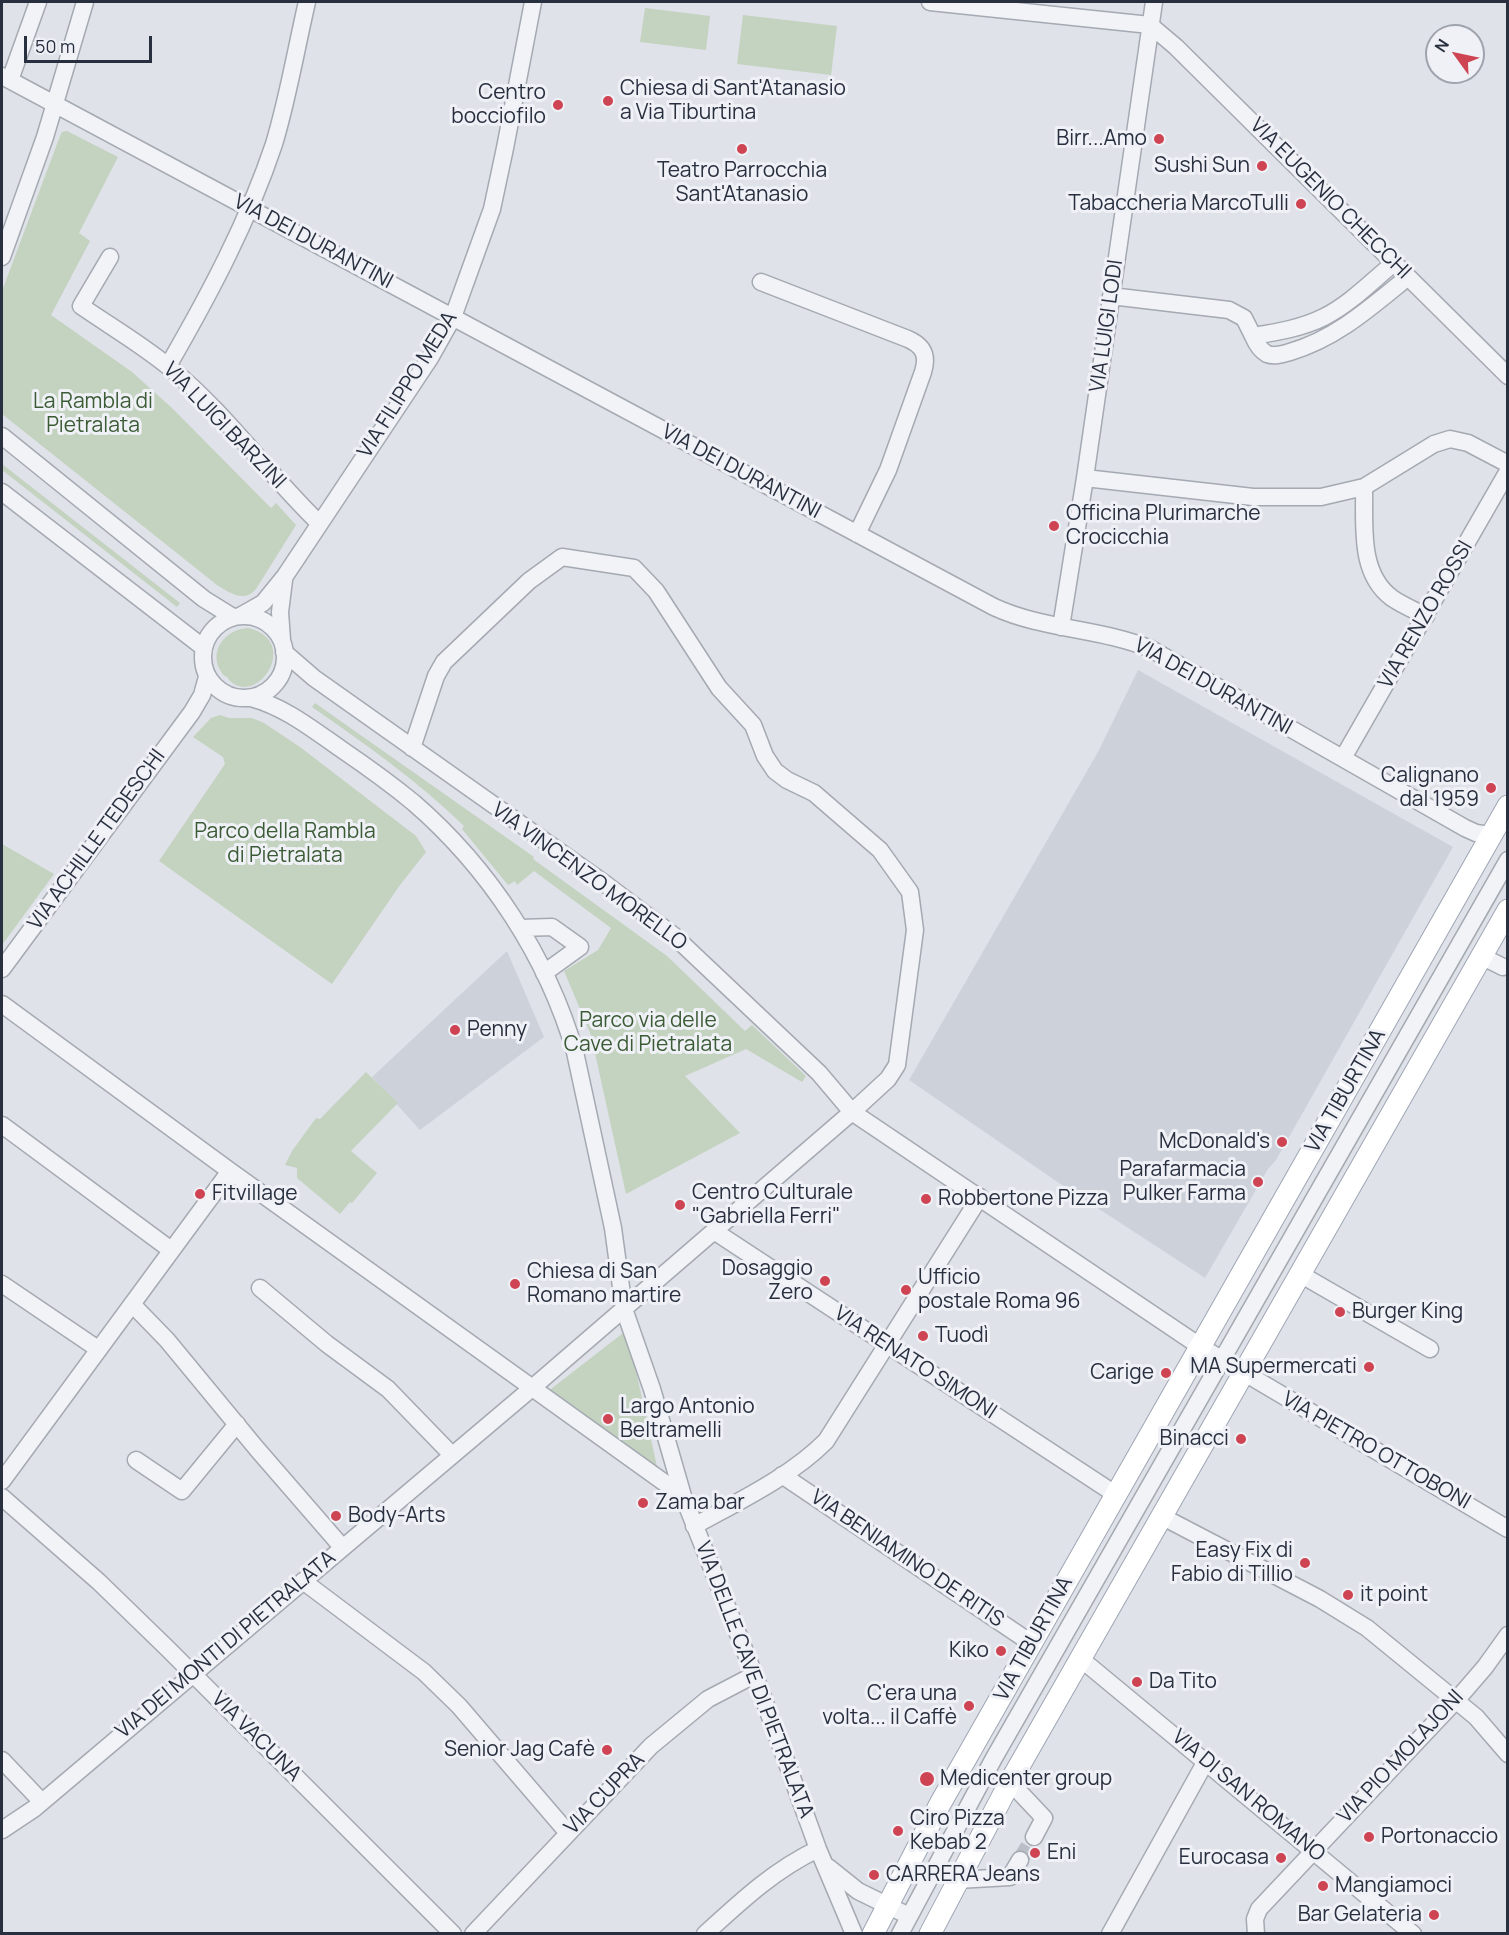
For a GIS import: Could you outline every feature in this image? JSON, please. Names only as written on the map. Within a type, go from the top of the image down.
[{"type":"main road","name":"VIA TIBURTINA","points":[[873,1934],[940,1804],[1115,1494],[1499,835],[1508,806]]},
{"type":"main road","points":[[930,1934],[1010,1782],[1508,910]]},
{"type":"street","points":[[6,78],[38,2]]},
{"type":"street","points":[[2,257],[55,104],[85,2]]},
{"type":"street","points":[[168,366],[218,276],[273,146],[307,2]]},
{"type":"street","name":"VIA FILIPPO MEDA","points":[[237,616],[263,603],[285,576],[430,358],[453,317],[492,209],[533,2]]},
{"type":"street","points":[[930,2],[1150,25]]},
{"type":"street","name":"VIA LUIGI LODI","points":[[1061,627],[1085,478],[1154,2]]},
{"type":"street","name":"VIA EUGENIO CHECCHI","points":[[1150,25],[1181,51],[1508,375]]},
{"type":"street","name":"VIA DEI DURANTINI","points":[[6,78],[1009,614],[1125,639],[1151,649],[1465,828],[1476,833],[1499,835]]},
{"type":"street","name":"VIA LUIGI BARZINI","points":[[110,257],[81,306],[168,366],[220,416],[319,524]]},
{"type":"street","points":[[1253,336],[1300,327],[1323,318],[1347,303],[1394,263]]},
{"type":"street","points":[[1112,296],[1229,310],[1244,318],[1260,348],[1272,355],[1310,345],[1350,324],[1408,277]]},
{"type":"street","points":[[761,282],[909,339],[919,344],[924,352],[925,367],[892,461],[856,534]]},
{"type":"street","points":[[2,436],[204,599],[237,616],[254,617],[267,622],[283,646],[283,672],[276,685],[251,698]]},
{"type":"street","points":[[1085,478],[1253,497],[1321,497],[1364,487],[1434,444],[1450,439],[1468,443],[1508,464]]},
{"type":"street","name":"VIA RENZO ROSSI","points":[[1343,758],[1508,471]]},
{"type":"street","points":[[1364,487],[1365,545],[1375,579],[1392,597],[1426,616]]},
{"type":"street","points":[[2,492],[204,648]]},
{"type":"street","points":[[412,748],[436,676],[444,662],[529,581],[562,557],[634,568],[656,591],[719,688],[753,724],[765,756],[775,771],[787,780],[814,793],[880,850],[910,892],[915,930],[899,1060],[888,1079],[532,1388]]},
{"type":"street","name":"VIA FILIPPO MEDA","points":[[283,646],[280,612],[285,576]]},
{"type":"street","points":[[237,616],[217,626],[208,636],[203,661],[207,677],[213,685],[230,696],[267,702],[289,713],[414,804],[441,828],[502,899],[544,973],[567,1025],[575,1052],[613,1228],[624,1309],[652,1389],[683,1496]]},
{"type":"street","name":"VIA VINCENZO MORELLO","points":[[283,646],[314,678],[674,935],[819,1073],[852,1112],[1201,1347]]},
{"type":"street","name":"VIA ACHILLE TEDESCHI","points":[[2,969],[192,712],[202,695],[207,677]]},
{"type":"street","name":"VIA ACHILLE TEDESCHI","points":[[192,712],[215,700],[230,696]]},
{"type":"street","name":"VIA TIBURTINA","points":[[900,1934],[994,1758],[1508,860]]},
{"type":"street","points":[[520,928],[552,927],[580,947],[544,973]]},
{"type":"street","points":[[1481,956],[1503,967]]},
{"type":"street","points":[[2,1004],[230,1171],[683,1496]]},
{"type":"street","points":[[2,1125],[171,1250]]},
{"type":"street","points":[[2,1481],[230,1171]]},
{"type":"street","points":[[694,1526],[782,1475],[815,1452],[826,1441],[980,1197]]},
{"type":"street","name":"VIA RENATO SIMONI","points":[[714,1231],[1115,1494]]},
{"type":"street","points":[[1300,1274],[1430,1349]]},
{"type":"street","points":[[2,1284],[98,1349]]},
{"type":"street","points":[[261,1288],[327,1344],[388,1389],[452,1455]]},
{"type":"street","points":[[132,1304],[167,1340],[342,1547]]},
{"type":"street","points":[[1201,1347],[1244,1373]]},
{"type":"street","name":"VIA PIETRO OTTOBONI","points":[[1244,1373],[1508,1529]]},
{"type":"street","name":"VIA DEI MONTI DI PIETRALATA","points":[[2,1830],[42,1802],[532,1388]]},
{"type":"street","points":[[136,1460],[182,1491],[237,1424]]},
{"type":"street","name":"VIA BENIAMINO DE RITIS","points":[[782,1475],[1031,1643]]},
{"type":"street","name":"VIA DELLE CAVE DI PIETRALATA","points":[[683,1496],[754,1675],[821,1856],[854,1934]]},
{"type":"street","name":"VIA VACUNA","points":[[2,1497],[99,1582],[453,1934]]},
{"type":"street","points":[[1161,1516],[1348,1615],[1404,1657],[1455,1702],[1476,1717],[1508,1754]]},
{"type":"street","points":[[303,1581],[424,1672],[459,1706],[568,1833]]},
{"type":"street","name":"VIA PIO MOLAJONI","points":[[1257,1934],[1255,1919],[1259,1909],[1455,1702],[1485,1667],[1508,1635]]},
{"type":"street","name":"VIA DI SAN ROMANO","points":[[1081,1659],[1413,1934]]},
{"type":"street","name":"VIA CUPRA","points":[[473,1934],[634,1762],[708,1699],[754,1675]]},
{"type":"street","points":[[2,1760],[42,1802]]},
{"type":"street","points":[[1110,1934],[1206,1761]]},
{"type":"street","points":[[1010,1782],[1044,1818],[1034,1838]]},
{"type":"street","points":[[705,1934],[765,1881],[786,1866],[821,1856]]},
{"type":"street","name":"VIA DELLE CAVE DI PIETRALATA","points":[[821,1856],[858,1892],[909,1916]]},
{"type":"street","points":[[957,1880],[1010,1877],[1020,1860]]},
{"type":"shaded area","points":[[1138,670],[1453,847],[1276,1160],[1268,1169],[1205,1278],[1059,1183],[909,1080],[1098,752]]},
{"type":"shaded area","name":"Penny","points":[[507,951],[544,1037],[420,1130],[372,1077]]},
{"type":"green space","points":[[645,8],[710,16],[706,50],[640,42]]},
{"type":"green space","points":[[743,15],[837,26],[831,75],[737,64]]},
{"type":"green space","name":"La Rambla di Pietralata","points":[[67,131],[118,157],[79,233],[90,241],[51,315],[132,372],[173,409],[271,508],[276,503],[296,525],[256,589],[247,595],[237,595],[217,585],[2,414],[2,291],[60,136],[62,132]]},
{"type":"green space","points":[[2,464],[180,603],[177,607],[2,470]]},
{"type":"green space","points":[[248,628],[264,635],[272,645],[273,657],[270,669],[262,679],[252,685],[241,687],[223,675],[216,657],[226,637],[232,632]]},
{"type":"green space","name":"Parco via delle Cave di Pietralata","points":[[315,703],[534,857],[533,859],[667,956],[745,1031],[752,1025],[806,1076],[802,1082],[746,1049],[685,1076],[740,1133],[626,1194],[591,1035],[564,971],[598,950],[611,928],[534,871],[517,885],[515,881],[508,885],[462,829],[464,826],[446,809],[371,749],[312,707]]},
{"type":"green space","name":"Parco della Rambla di Pietralata","points":[[220,715],[229,718],[252,718],[264,723],[300,747],[416,836],[426,852],[400,885],[332,984],[159,861],[225,764],[223,757],[193,737],[211,718]]},
{"type":"green space","points":[[2,844],[54,874],[2,945]]},
{"type":"green space","points":[[366,1072],[398,1103],[351,1151],[377,1173],[340,1214],[297,1178],[297,1168],[285,1165],[292,1151],[316,1118],[320,1119]]},
{"type":"green space","points":[[627,1330],[658,1471],[547,1392]]},
{"type":"tunnel","points":[[1020,1860],[1034,1837]]},
{"type":"place","name":"Chiesa di Sant'Atanasio a Via Tiburtina","points":[[608,101]]},
{"type":"place","name":"Centro bocciofilo","points":[[558,105]]},
{"type":"place","name":"Birr...Amo","points":[[1159,139]]},
{"type":"place","name":"Teatro Parrocchia Sant'Atanasio","points":[[742,149]]},
{"type":"place","name":"Sushi Sun","points":[[1262,166]]},
{"type":"place","name":"Tabaccheria MarcoTulli","points":[[1301,204]]},
{"type":"place","name":"Officina Plurimarche Crocicchia","points":[[1054,526]]},
{"type":"place","name":"Calignano dal 1959","points":[[1491,788]]},
{"type":"place","name":"Penny","points":[[455,1030]]},
{"type":"place","name":"McDonald's","points":[[1282,1142]]},
{"type":"place","name":"Parafarmacia Pulker Farma","points":[[1258,1182]]},
{"type":"place","name":"Fitvillage","points":[[200,1194]]},
{"type":"place","name":"Robbertone Pizza","points":[[926,1199]]},
{"type":"place","name":"Centro Culturale \"Gabriella Ferri\"","points":[[680,1205]]},
{"type":"place","name":"Dosaggio Zero","points":[[825,1281]]},
{"type":"place","name":"Chiesa di San Romano martire","points":[[515,1284]]},
{"type":"place","name":"Ufficio postale Roma 96","points":[[906,1290]]},
{"type":"place","name":"Burger King","points":[[1340,1312]]},
{"type":"place","name":"Tuodì","points":[[923,1336]]},
{"type":"place","name":"MA Supermercati","points":[[1369,1367]]},
{"type":"place","name":"Carige","points":[[1166,1373]]},
{"type":"place","name":"Largo Antonio Beltramelli","points":[[608,1419]]},
{"type":"place","name":"Binacci","points":[[1241,1439]]},
{"type":"place","name":"Zama bar","points":[[643,1503]]},
{"type":"place","name":"Body-Arts","points":[[336,1516]]},
{"type":"place","name":"Easy Fix di Fabio di Tillio","points":[[1305,1563]]},
{"type":"place","name":"it point","points":[[1348,1595]]},
{"type":"place","name":"Kiko","points":[[1001,1651]]},
{"type":"place","name":"Da Tito","points":[[1137,1682]]},
{"type":"place","name":"C'era una volta... il Caffè","points":[[969,1706]]},
{"type":"place","name":"Senior Jag Cafè","points":[[607,1750]]},
{"type":"place","name":"Medicenter group","points":[[927,1779]]},
{"type":"place","name":"Ciro Pizza Kebab 2","points":[[898,1831]]},
{"type":"place","name":"Portonaccio","points":[[1369,1837]]},
{"type":"place","name":"Eni","points":[[1035,1853]]},
{"type":"place","name":"Eurocasa","points":[[1281,1858]]},
{"type":"place","name":"CARRERA Jeans","points":[[874,1875]]},
{"type":"place","name":"Mangiamoci","points":[[1323,1886]]},
{"type":"place","name":"Bar Gelateria","points":[[1434,1915]]}]
